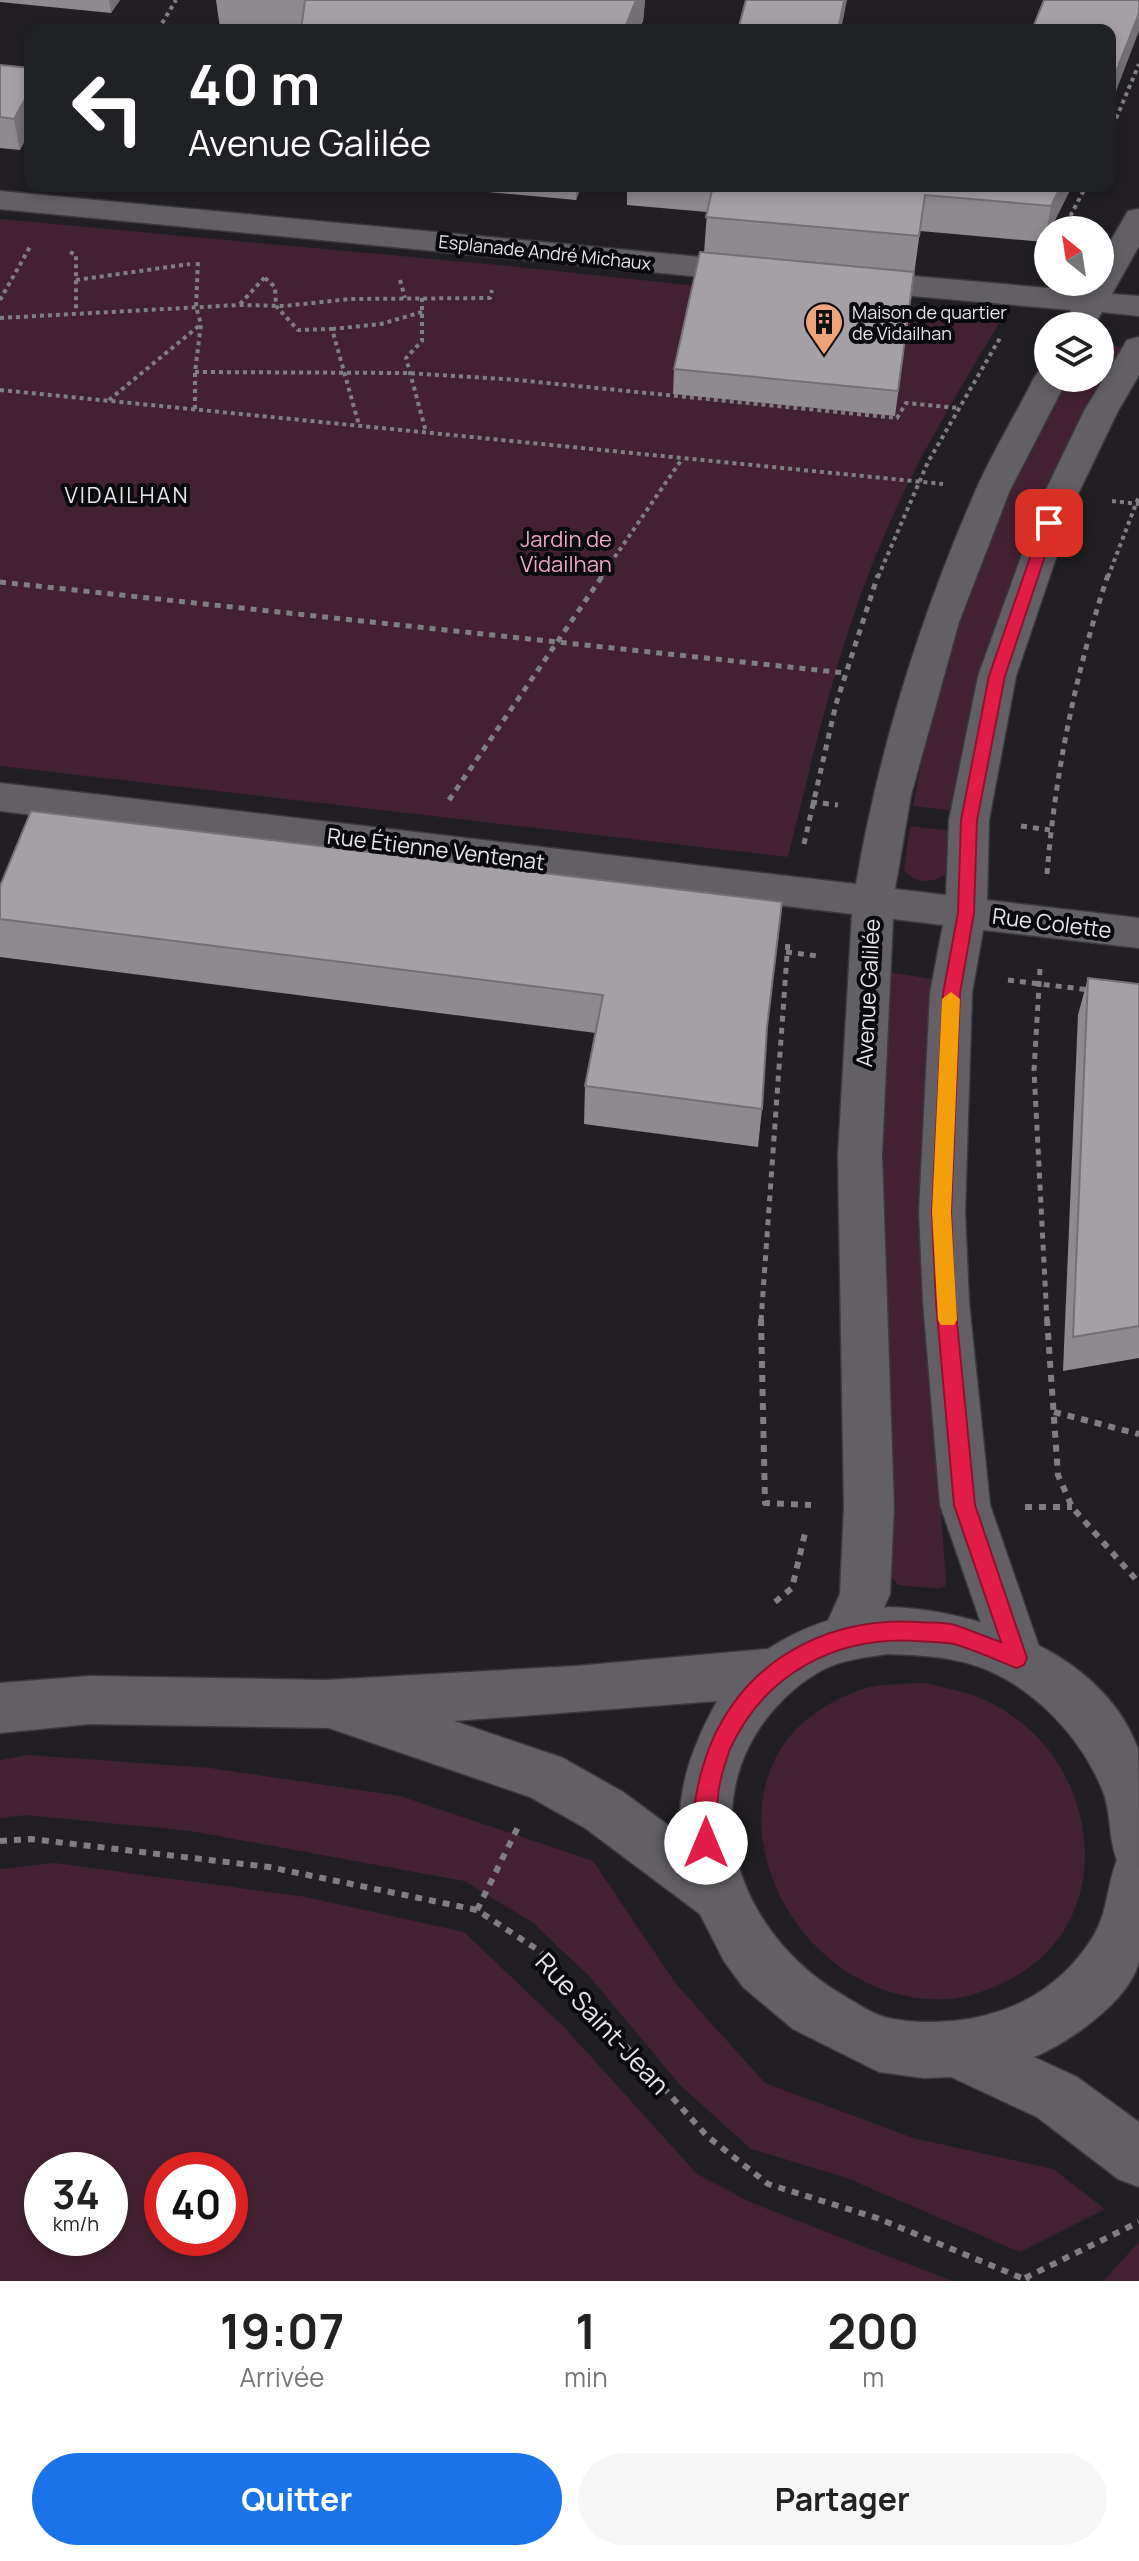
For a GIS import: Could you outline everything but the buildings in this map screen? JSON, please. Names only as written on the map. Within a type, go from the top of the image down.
[{"type":"street","name":"Esplanade André Michaux","points":[[0,200],[785,275]]},
{"type":"street","points":[[1086,312],[1139,218]]},
{"type":"street","points":[[831,279],[1070,312]]},
{"type":"street","points":[[1098,312],[1139,306]]},
{"type":"street","points":[[1017,1658],[965,1505],[946,1302],[942,1212],[951,993],[966,913],[969,820],[997,676],[1060,496],[1101,411],[1139,347]]},
{"type":"street","name":"Avenue Galilée","points":[[846,1636],[865,1594],[869,1507],[860,1155],[873,902],[891,795],[941,622],[993,490],[1044,392]]},
{"type":"street","name":"Rue Étienne Ventenat","points":[[0,797],[966,913]]},
{"type":"street","name":"Rue Colette","points":[[966,913],[1139,933]]},
{"type":"street","points":[[1137,1907],[1107,1967],[1068,2009],[1017,2038],[958,2051],[882,2044],[810,2011],[753,1959],[717,1894],[706,1843],[707,1794],[720,1747],[743,1706],[776,1672],[809,1651],[846,1636],[885,1629],[952,1634],[1017,1658],[1073,1700],[1127,1767],[1139,1848]]},
{"type":"street","points":[[0,1708],[90,1700],[326,1704],[576,1690],[776,1672]]},
{"type":"street","points":[[326,1704],[544,1776],[604,1810],[717,1894]]},
{"type":"street","points":[[958,2051],[1057,2097],[1139,2158]]},
{"type":"path","points":[[162,24],[176,0]]},
{"type":"path","points":[[1116,119],[1139,64]]},
{"type":"path","points":[[1070,216],[1083,192]]},
{"type":"path","points":[[0,300],[56,206]]},
{"type":"path","points":[[195,409],[195,372],[201,324],[196,307],[197,219]]},
{"type":"path","points":[[36,237],[76,255],[76,312]]},
{"type":"path","points":[[76,280],[198,263]]},
{"type":"path","points":[[265,278],[275,287],[276,306],[298,330],[381,324],[422,312]]},
{"type":"path","points":[[0,318],[76,312],[276,306],[350,299],[490,298],[493,287]]},
{"type":"path","points":[[422,298],[422,341],[406,358],[426,432]]},
{"type":"path","points":[[108,401],[201,324]]},
{"type":"path","points":[[332,329],[359,425]]},
{"type":"path","points":[[801,857],[811,802],[845,673],[890,547],[918,482],[1004,331]]},
{"type":"path","points":[[195,372],[408,373],[517,380],[897,418],[906,403],[958,408]]},
{"type":"path","points":[[0,390],[908,482]]},
{"type":"path","points":[[446,804],[683,458]]},
{"type":"path","points":[[1046,884],[1050,830],[1081,666],[1115,554],[1139,496]]},
{"type":"path","points":[[0,582],[845,673]]},
{"type":"path","points":[[1041,958],[1034,1070],[1058,1475],[1072,1507],[1139,1583]]},
{"type":"path","points":[[994,978],[1096,990]]},
{"type":"path","points":[[1054,1412],[1139,1434]]},
{"type":"path","points":[[765,1611],[792,1588],[811,1505]]},
{"type":"path","name":"Rue Saint-Jean","points":[[0,1841],[31,1839],[269,1867],[477,1910],[541,1952],[707,2136],[768,2184],[877,2218],[1027,2280]]},
{"type":"path","points":[[1027,2280],[1139,2222]]},
{"type":"green space","name":"Jardin de Vidailhan","points":[[0,219],[498,265],[1002,318],[916,468],[874,561],[844,644],[788,857],[0,766]]},
{"type":"green space","points":[[1114,346],[1123,347],[1114,372]]},
{"type":"green space","points":[[1060,392],[1107,392],[956,811],[913,806],[930,726],[964,607],[992,530],[1022,463]]},
{"type":"green space","points":[[910,826],[953,831],[946,874],[924,881],[913,878],[904,870]]},
{"type":"green space","points":[[888,972],[933,979],[926,1316],[946,1580],[945,1586],[939,1589],[898,1585],[892,1578],[877,1207]]},
{"type":"green space","points":[[923,1683],[985,1700],[1030,1730],[1058,1764],[1077,1804],[1085,1846],[1082,1887],[1067,1926],[1040,1959],[994,1987],[948,1999],[888,1991],[837,1965],[797,1924],[771,1875],[761,1823],[770,1771],[799,1726],[852,1693],[869,1687]]},
{"type":"green space","points":[[28,1755],[210,1768],[400,1796],[593,1861],[676,1984],[765,2083],[913,2138],[1053,2169],[1105,2209],[1020,2252],[844,2177],[751,2149],[681,2086],[589,1976],[532,1922],[464,1881],[191,1831],[26,1815],[0,1818],[0,1760]]},
{"type":"green space","points":[[55,1863],[306,1897],[464,1932],[564,2027],[697,2174],[750,2202],[952,2281],[0,2281],[0,1869]]},
{"type":"green space","points":[[1139,2242],[1139,2281],[1103,2281]]},
{"type":"slow traffic","points":[[947,1320],[942,1212],[951,999]]},
{"type":"place","name":"Maison de quartier de Vidailhan","points":[[824,356]]},
{"type":"district","name":"VIDAILHAN","points":[[127,495]]},
{"type":"route","points":[[706,1843],[707,1794],[720,1747],[743,1706],[776,1672],[809,1651],[846,1636],[885,1629],[952,1634],[1017,1658],[965,1505],[946,1302],[942,1212],[951,993],[966,913],[969,820],[997,676],[1049,523]]}]
